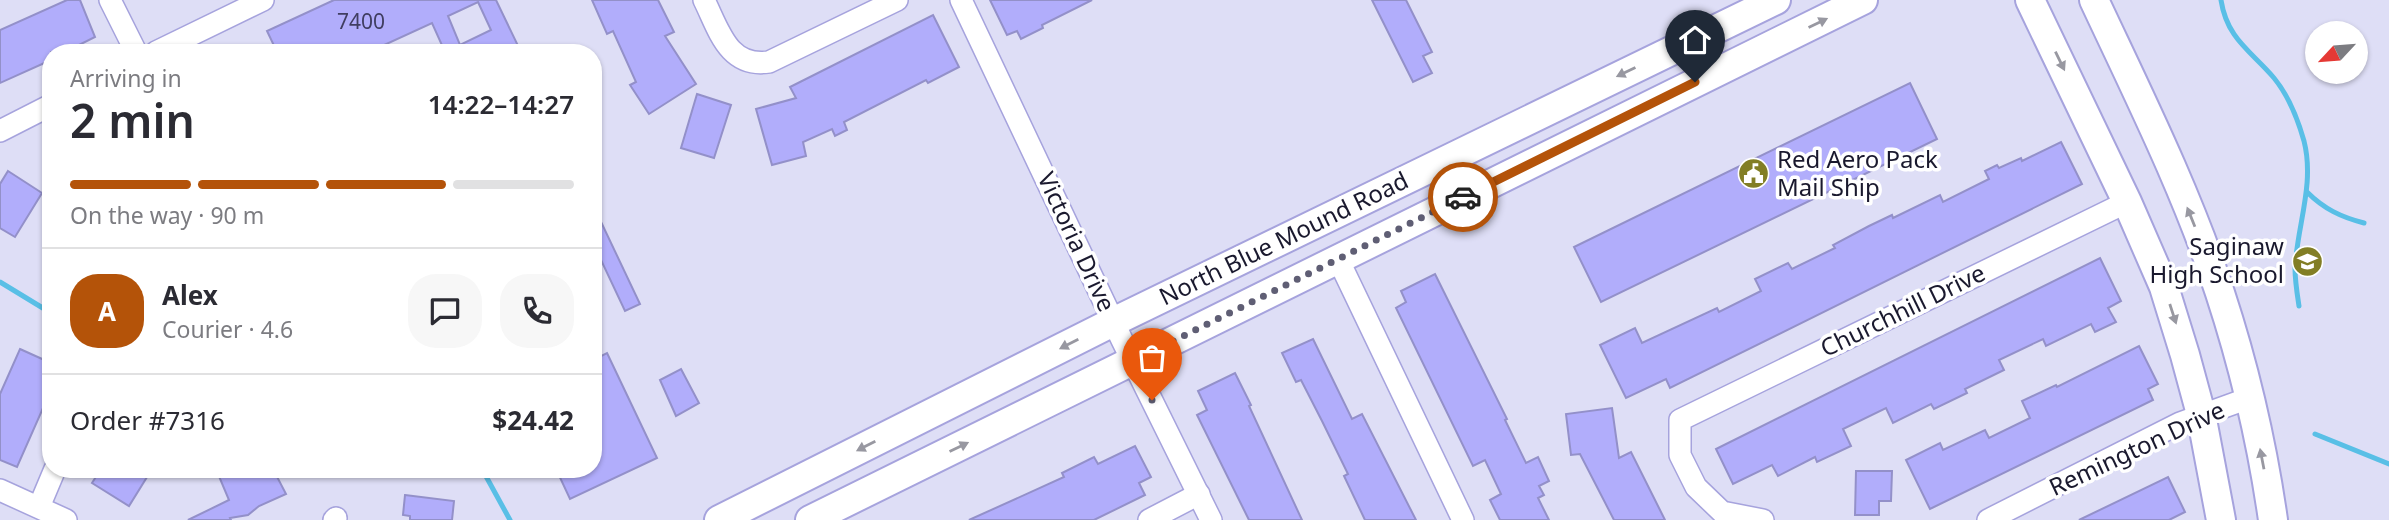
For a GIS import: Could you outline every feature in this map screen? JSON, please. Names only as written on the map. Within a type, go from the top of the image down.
[{"type":"main road","name":"North Blue Mound Road","points":[[719,520],[1113,322],[1776,0]]},
{"type":"main road","name":"North Blue Mound Road","points":[[810,520],[1863,0]]},
{"type":"main road","points":[[2030,0],[2127,202],[2164,287],[2201,414],[2221,520]]},
{"type":"main road","points":[[2094,0],[2168,159],[2210,264],[2236,345],[2273,520]]},
{"type":"street","points":[[110,0],[132,44]]},
{"type":"street","points":[[173,44],[264,0]]},
{"type":"street","points":[[704,0],[723,40],[742,61],[756,64],[769,62],[897,0]]},
{"type":"street","name":"Victoria Drive","points":[[961,0],[1113,322],[1211,520]]},
{"type":"street","points":[[0,131],[42,110]]},
{"type":"street","name":"Churchhill Drive","points":[[1762,520],[1722,512],[1696,487],[1681,455],[1680,420],[2127,202]]},
{"type":"street","points":[[1338,259],[1463,520]]},
{"type":"street","name":"Remington Drive","points":[[1988,520],[2178,424],[2249,398]]},
{"type":"street","points":[[39,507],[51,478]]},
{"type":"street","points":[[0,490],[66,520]]},
{"type":"street","points":[[1149,520],[1199,494]]},
{"type":"building","points":[[67,0],[80,0],[95,37],[81,44],[42,44],[42,64],[0,83],[0,30]]},
{"type":"building","points":[[334,0],[496,0],[517,44],[462,44],[491,30],[478,2],[448,16],[460,44],[441,44],[432,23],[386,44],[273,44],[267,31]]},
{"type":"building","points":[[592,0],[658,0],[674,32],[665,36],[696,84],[649,114],[630,85],[636,82],[613,31],[607,34]]},
{"type":"building","points":[[990,0],[1092,0],[1042,25],[1043,28],[1021,39],[1017,31],[1007,35]]},
{"type":"building","points":[[1372,0],[1406,0],[1432,52],[1423,56],[1432,73],[1413,82]]},
{"type":"building","points":[[933,15],[959,67],[928,83],[926,80],[844,122],[847,130],[835,136],[832,129],[803,142],[806,156],[772,165],[756,109],[796,98],[790,87]]},
{"type":"building","points":[[1910,83],[1937,139],[1601,302],[1574,247]]},
{"type":"building","points":[[697,94],[731,105],[714,158],[681,148]]},
{"type":"building","points":[[2061,142],[2082,184],[1670,388],[1666,379],[1626,398],[1600,345],[1635,328],[1642,343],[1717,308],[1719,312],[1761,291],[1755,279],[1788,263],[1792,269],[1835,248],[1833,245],[1869,226],[1892,215],[1893,218],[1940,195],[1943,202],[1989,179],[1985,171],[2021,158],[2022,161]]},
{"type":"building","points":[[8,171],[42,193],[15,237],[0,228],[0,184]]},
{"type":"building","points":[[602,224],[640,304],[625,311],[602,262]]},
{"type":"building","points":[[2100,258],[2121,301],[2108,308],[2116,322],[2095,332],[2091,324],[2046,346],[2043,339],[1999,360],[2004,370],[1965,389],[1967,393],[1934,409],[1931,404],[1893,423],[1886,408],[1843,429],[1851,446],[1817,462],[1815,457],[1778,476],[1772,465],[1733,484],[1716,449]]},
{"type":"building","points":[[1435,274],[1526,463],[1538,457],[1549,481],[1539,486],[1544,495],[1538,498],[1549,520],[1500,520],[1490,500],[1501,494],[1485,460],[1473,466],[1396,308],[1406,302],[1401,291]]},
{"type":"building","points":[[1313,339],[1352,419],[1362,414],[1416,520],[1365,520],[1344,476],[1348,474],[1322,421],[1301,380],[1296,382],[1282,353]]},
{"type":"building","points":[[2139,346],[2158,384],[2148,389],[2153,400],[1930,509],[1906,460],[1940,443],[1943,450],[1985,430],[1989,438],[2030,418],[2022,401],[2056,385],[2057,387]]},
{"type":"building","points":[[20,349],[42,359],[42,410],[17,467],[0,460],[0,394]]},
{"type":"building","points":[[607,353],[657,458],[570,499],[560,478],[602,478],[602,356]]},
{"type":"building","points":[[681,369],[699,403],[676,416],[660,380]]},
{"type":"building","points":[[1235,373],[1302,520],[1249,520],[1197,415],[1207,410],[1198,391]]},
{"type":"building","points":[[1612,408],[1619,458],[1631,452],[1665,520],[1614,520],[1580,454],[1571,455],[1566,414]]},
{"type":"building","points":[[1135,446],[1151,477],[1139,483],[1145,495],[1094,520],[969,520],[1064,477],[1062,473],[1094,457],[1098,464]]},
{"type":"building","points":[[1856,471],[1892,471],[1891,501],[1879,501],[1879,515],[1855,515]]},
{"type":"building","points":[[2168,477],[2185,512],[2169,520],[2079,520]]},
{"type":"building","points":[[95,478],[146,478],[129,506],[92,483]]},
{"type":"building","points":[[220,478],[278,478],[286,494],[259,506],[248,515],[230,518],[231,520],[188,520],[229,500]]},
{"type":"building","points":[[405,495],[454,501],[452,520],[410,520],[410,516],[403,515]]},
{"type":"waterway","points":[[2221,0],[2234,35],[2284,92],[2304,141],[2307,189],[2295,268],[2299,306]]},
{"type":"waterway","points":[[2307,192],[2333,212],[2364,223]]},
{"type":"waterway","points":[[0,282],[42,308]]},
{"type":"waterway","points":[[2315,434],[2389,464]]},
{"type":"waterway","points":[[487,478],[510,520]]},
{"type":"way so far","points":[[1152,400],[1133,361],[1463,197]]},
{"type":"place","name":"Red Aero Pack Mail Ship","points":[[1754,174]]},
{"type":"place","name":"Saginaw High School","points":[[2307,261]]},
{"type":"route","points":[[1463,197],[1695,82]]}]
